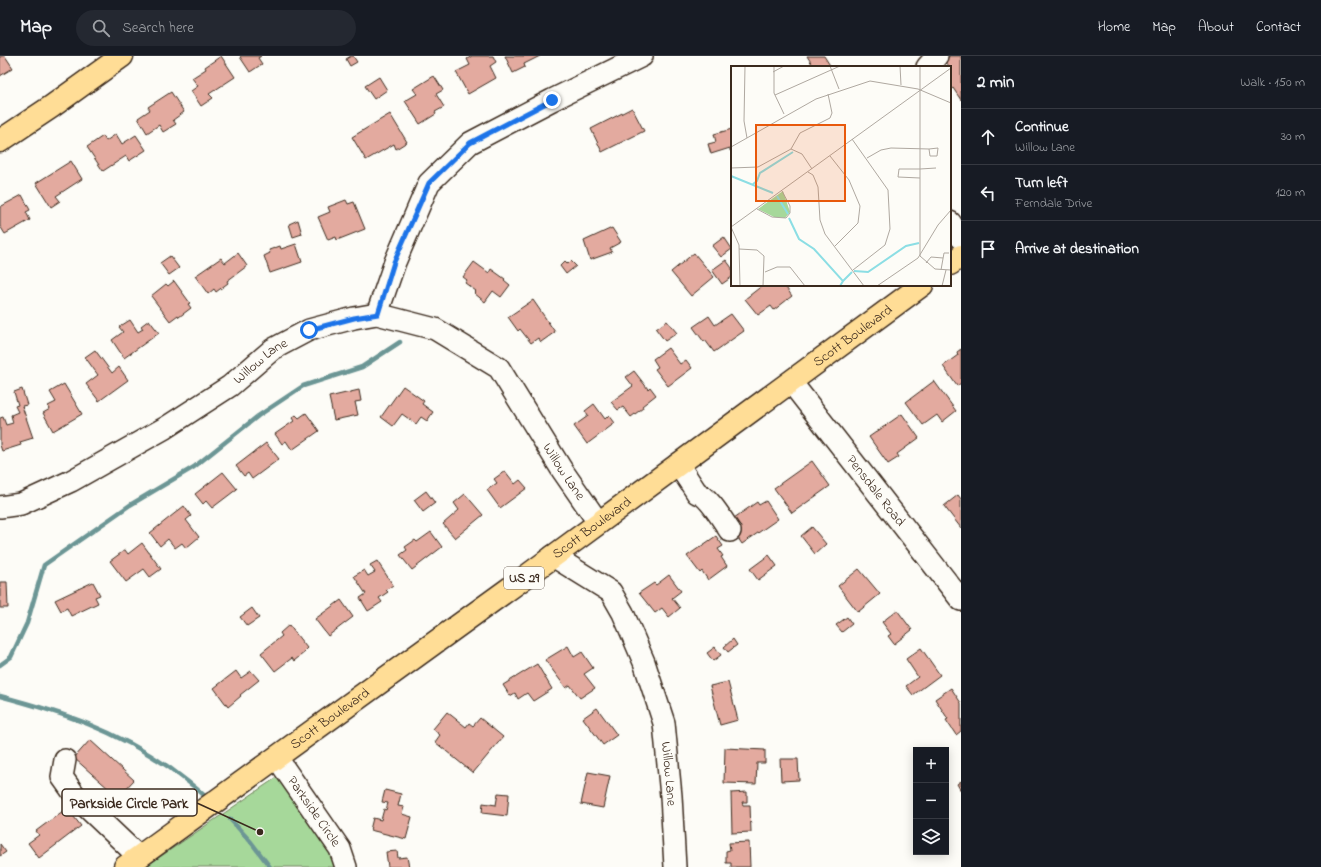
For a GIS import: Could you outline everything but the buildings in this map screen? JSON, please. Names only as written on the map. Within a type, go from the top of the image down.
[{"type":"main road","points":[[0,141],[51,107],[122,56]]},
{"type":"main road","points":[[951,263],[961,256]]},
{"type":"main road","name":"Scott Boulevard","points":[[132,862],[277,758],[921,286]]},
{"type":"street","points":[[378,314],[394,262],[429,183],[470,143],[552,100],[642,56]]},
{"type":"street","points":[[928,66],[937,56]]},
{"type":"street","points":[[951,223],[961,238]]},
{"type":"street","name":"Willow Lane","points":[[0,507],[21,504],[71,481],[165,428],[230,386],[273,349],[309,330],[354,318],[378,314],[435,329],[499,368],[562,470],[598,522]]},
{"type":"street","name":"Pensdale Road","points":[[791,382],[961,600]]},
{"type":"street","points":[[678,464],[696,493],[700,494],[707,501],[726,534]]},
{"type":"street","name":"Willow Lane","points":[[553,556],[611,592],[623,613],[644,662],[664,723],[671,796],[675,867]]},
{"type":"street","name":"Parkside Circle","points":[[277,758],[340,849],[346,867]]},
{"type":"street","points":[[65,760],[62,777],[77,798],[132,862]]},
{"type":"green space","points":[[292,767],[340,867],[145,867]]},
{"type":"waterway","points":[[0,665],[11,657],[27,623],[44,565],[130,505],[194,467],[258,416],[303,386],[362,367],[400,342]]},
{"type":"waterway","points":[[0,696],[67,716],[109,733],[150,755],[170,768],[208,799]]},
{"type":"waterway","points":[[230,819],[251,842],[270,867]]},
{"type":"place","name":"Parkside Circle Park","points":[[260,832]]},
{"type":"route","points":[[309,330],[354,318],[378,314],[394,262],[429,183],[470,143],[552,100]]}]
